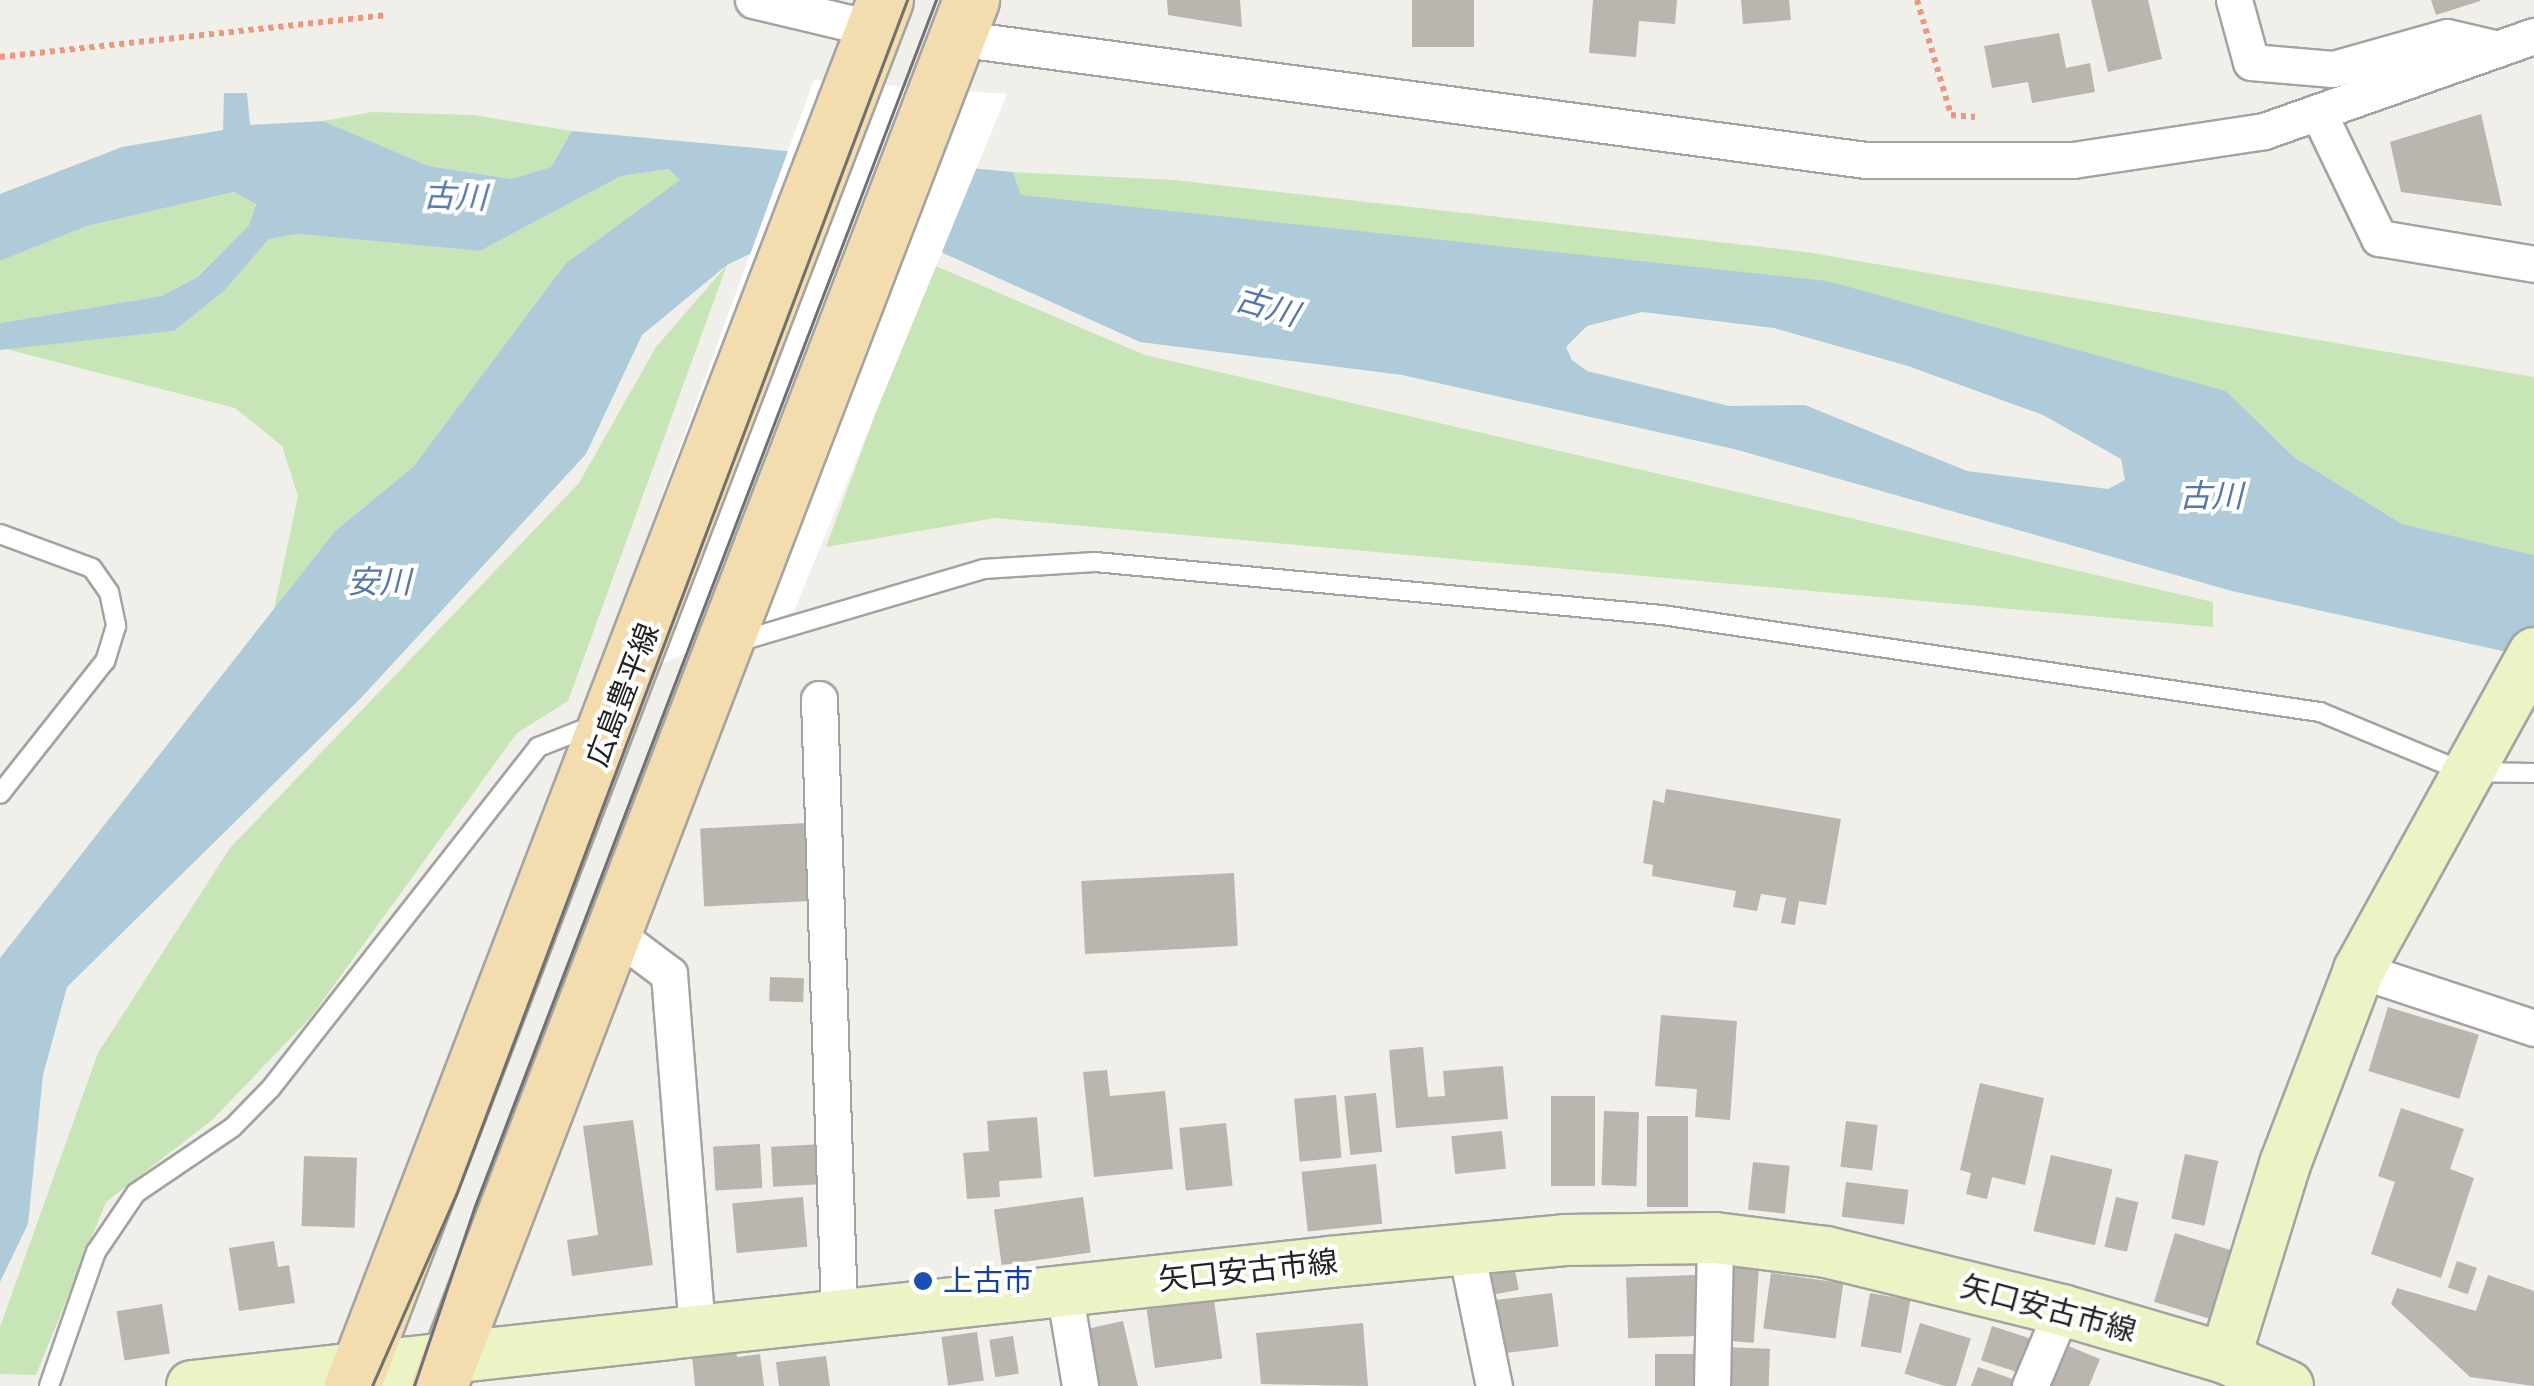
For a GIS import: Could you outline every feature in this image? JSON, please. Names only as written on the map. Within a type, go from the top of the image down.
[{"type":"main road","name":"広島豊平線","points":[[356,1375],[614,721],[880,15]]},
{"type":"main road","points":[[445,1371],[964,19]]},
{"type":"main road","points":[[2224,1358],[2285,1164],[2359,970],[2471,760],[2534,654]]},
{"type":"main road","name":"矢口安古市線","points":[[192,1386],[445,1371],[696,1326],[1565,1240],[1716,1238],[1826,1252],[2062,1310],[2224,1358],[2288,1386]]},
{"type":"street","points":[[752,0],[880,15]]},
{"type":"street","points":[[2234,0],[2251,62],[2333,69],[2447,37],[2498,49]]},
{"type":"street","points":[[964,19],[1866,160],[2073,160],[2264,132],[2534,36]]},
{"type":"street","points":[[2318,112],[2379,238],[2534,264]]},
{"type":"street","points":[[819,699],[839,1313]]},
{"type":"street","points":[[613,932],[669,974],[696,1326]]},
{"type":"street","points":[[2359,970],[2534,1028]]},
{"type":"street","points":[[1712,1386],[1716,1238]]},
{"type":"street","points":[[1466,1250],[1494,1386]]},
{"type":"street","points":[[1064,1290],[1080,1386]]},
{"type":"street","points":[[2030,1386],[2062,1310]]},
{"type":"lane","points":[[0,534],[92,568],[109,592],[116,626],[105,661],[0,794]]},
{"type":"lane","points":[[727,629],[983,569],[1095,562],[1662,615],[2300,710],[2471,760],[2534,773]]},
{"type":"lane","points":[[48,1386],[96,1252],[136,1193],[233,1127],[272,1088],[538,747],[614,721]]},
{"type":"path","points":[[1917,0],[1950,116],[1988,118]]},
{"type":"path","points":[[0,57],[385,15]]},
{"type":"green space","points":[[372,112],[473,115],[572,131],[551,167],[511,179],[429,166],[323,121]]},
{"type":"green space","points":[[670,169],[681,180],[566,263],[413,467],[335,531],[274,609],[298,496],[282,446],[235,408],[6,349],[174,331],[224,291],[269,239],[298,234],[480,251],[621,176]]},
{"type":"green space","points":[[1013,172],[1174,180],[1806,252],[2534,377],[2534,555],[2402,524],[2294,457],[2226,391],[1021,195]]},
{"type":"green space","points":[[234,192],[256,203],[249,225],[196,277],[161,296],[0,323],[0,261],[87,226]]},
{"type":"green space","points":[[931,264],[1145,355],[2213,602],[2213,627],[995,518],[826,547]]},
{"type":"green space","points":[[727,265],[568,701],[517,733],[310,1018],[212,1120],[106,1202],[36,1375],[0,1374],[0,1327],[98,1053],[230,848],[579,483],[656,347]]},
{"type":"water","name":"古川","points":[[224,93],[247,93],[250,125],[323,121],[429,166],[511,179],[551,167],[572,131],[1013,172],[1021,195],[1827,281],[2226,391],[2294,457],[2402,524],[2534,555],[2534,658],[2232,591],[1734,449],[1402,375],[1140,342],[881,225],[812,224],[727,265],[642,335],[586,454],[361,698],[67,987],[43,1075],[28,1224],[0,1282],[0,958],[335,531],[413,467],[566,263],[680,180],[669,169],[621,176],[480,251],[298,234],[269,239],[224,291],[174,331],[0,350],[0,323],[161,296],[197,277],[249,225],[256,204],[234,192],[87,226],[0,261],[0,194],[122,147],[223,130]],"holes":[[[1642,312],[1774,328],[1908,366],[2043,415],[2121,459],[2125,480],[2108,489],[1967,471],[1805,405],[1729,406],[1587,371],[1572,360],[1566,347],[1587,326]]]},
{"type":"pier","points":[[814,80],[1007,94],[794,611],[590,692]]},
{"type":"building","points":[[1167,0],[1240,0],[1242,27],[1168,15]]},
{"type":"building","points":[[1412,0],[1474,0],[1474,47],[1412,47]]},
{"type":"building","points":[[1593,0],[1677,0],[1675,24],[1639,21],[1636,57],[1589,53]]},
{"type":"building","points":[[1741,0],[1789,0],[1791,20],[1743,24]]},
{"type":"building","points":[[2091,0],[2148,0],[2162,59],[2108,72]]},
{"type":"building","points":[[2431,0],[2480,0],[2480,1],[2436,15]]},
{"type":"building","points":[[2059,33],[2066,68],[2090,63],[2095,92],[2032,103],[2028,82],[1992,88],[1984,46]]},
{"type":"building","points":[[2481,114],[2502,206],[2401,192],[2390,142]]},
{"type":"building","points":[[1666,789],[1841,819],[1826,905],[1799,901],[1795,925],[1781,923],[1786,898],[1761,894],[1757,911],[1733,907],[1736,891],[1652,876],[1653,865],[1643,863],[1653,800],[1664,803]]},
{"type":"building","points":[[807,823],[811,901],[704,906],[700,829]]},
{"type":"building","points":[[1234,873],[1238,946],[1085,954],[1081,881]]},
{"type":"building","points":[[770,977],[804,978],[803,1002],[769,1001]]},
{"type":"building","points":[[2388,1007],[2479,1035],[2459,1099],[2368,1071]]},
{"type":"building","points":[[1661,1015],[1737,1021],[1730,1120],[1695,1117],[1697,1089],[1655,1086]]},
{"type":"building","points":[[1423,1047],[1428,1097],[1445,1096],[1443,1071],[1503,1066],[1508,1119],[1396,1128],[1389,1050]]},
{"type":"building","points":[[1107,1070],[1110,1096],[1165,1091],[1173,1169],[1094,1177],[1083,1072]]},
{"type":"building","points":[[1980,1083],[2044,1098],[2025,1185],[1992,1177],[1987,1199],[1966,1194],[1971,1173],[1960,1170]]},
{"type":"building","points":[[1376,1093],[1382,1152],[1350,1155],[1344,1096]]},
{"type":"building","points":[[1336,1095],[1341,1158],[1300,1161],[1294,1099]]},
{"type":"building","points":[[1551,1096],[1595,1096],[1595,1186],[1551,1186]]},
{"type":"building","points":[[2401,1108],[2464,1129],[2450,1169],[2474,1178],[2441,1278],[2371,1254],[2395,1182],[2378,1176]]},
{"type":"building","points":[[1604,1111],[1639,1112],[1636,1186],[1601,1185]]},
{"type":"building","points":[[1647,1116],[1688,1116],[1688,1207],[1647,1207]]},
{"type":"building","points":[[1037,1117],[1042,1178],[999,1181],[1000,1197],[967,1199],[963,1153],[989,1151],[987,1121]]},
{"type":"building","points":[[633,1120],[653,1265],[572,1276],[567,1240],[598,1235],[583,1126]]},
{"type":"building","points":[[1846,1121],[1878,1125],[1872,1171],[1840,1167]]},
{"type":"building","points":[[1226,1123],[1233,1186],[1186,1191],[1179,1128]]},
{"type":"building","points":[[1502,1131],[1506,1169],[1455,1174],[1451,1136]]},
{"type":"building","points":[[760,1144],[762,1188],[715,1190],[713,1146]]},
{"type":"building","points":[[824,1144],[826,1184],[773,1187],[771,1147]]},
{"type":"building","points":[[2185,1154],[2218,1161],[2205,1226],[2171,1219]]},
{"type":"building","points":[[2051,1155],[2112,1169],[2095,1245],[2033,1231]]},
{"type":"building","points":[[304,1156],[357,1158],[355,1228],[302,1226]]},
{"type":"building","points":[[1753,1162],[1790,1166],[1785,1214],[1748,1210]]},
{"type":"building","points":[[1376,1164],[1382,1224],[1308,1232],[1301,1172]]},
{"type":"building","points":[[1846,1182],[1909,1190],[1904,1224],[1842,1217]]},
{"type":"building","points":[[803,1197],[807,1247],[737,1253],[732,1203]]},
{"type":"building","points":[[1083,1197],[1091,1252],[1002,1265],[994,1210]]},
{"type":"building","points":[[2116,1197],[2138,1202],[2127,1252],[2105,1247]]},
{"type":"building","points":[[2175,1233],[2234,1251],[2213,1320],[2154,1302]]},
{"type":"building","points":[[274,1241],[278,1267],[289,1265],[295,1303],[239,1311],[229,1248]]},
{"type":"building","points":[[2457,1261],[2477,1268],[2468,1294],[2448,1287]]},
{"type":"building","points":[[1730,1266],[1759,1268],[1754,1343],[1725,1341]]},
{"type":"building","points":[[1515,1270],[1519,1290],[1487,1296],[1484,1276]]},
{"type":"building","points":[[1771,1273],[1843,1283],[1835,1339],[1763,1328]]},
{"type":"building","points":[[1695,1275],[1697,1336],[1628,1338],[1626,1277]]},
{"type":"building","points":[[2488,1275],[2534,1291],[2534,1386],[2470,1377],[2391,1304],[2397,1288],[2476,1311]]},
{"type":"building","points":[[1552,1293],[1559,1347],[1500,1354],[1493,1300]]},
{"type":"building","points":[[1870,1293],[1910,1300],[1901,1353],[1861,1346]]},
{"type":"building","points":[[1214,1300],[1222,1358],[1155,1368],[1147,1309]]},
{"type":"building","points":[[162,1304],[170,1353],[124,1361],[117,1311]]},
{"type":"building","points":[[1123,1321],[1138,1386],[1094,1386],[1082,1330]]},
{"type":"building","points":[[1363,1323],[1368,1386],[1261,1384],[1256,1333]]},
{"type":"building","points":[[1920,1323],[1971,1338],[1956,1386],[1905,1374]]},
{"type":"building","points":[[1992,1326],[2039,1341],[2027,1375],[1981,1360]]},
{"type":"building","points":[[977,1332],[984,1381],[948,1386],[941,1337]]},
{"type":"building","points":[[1013,1336],[1019,1374],[995,1377],[989,1340]]},
{"type":"building","points":[[735,1340],[737,1357],[760,1354],[764,1386],[695,1386],[691,1345]]},
{"type":"building","points":[[2061,1343],[2100,1359],[2089,1386],[2043,1386]]},
{"type":"building","points":[[1722,1347],[1770,1349],[1769,1386],[1721,1386]]},
{"type":"building","points":[[1655,1354],[1693,1354],[1693,1386],[1655,1386]]},
{"type":"building","points":[[826,1356],[830,1386],[779,1386],[776,1362]]},
{"type":"building","points":[[1978,1367],[2030,1385],[2030,1386],[1971,1386]]},
{"type":"tram line","points":[[372,1386],[456,1195],[907,0]]},
{"type":"tram line","points":[[414,1386],[475,1206],[936,0]]},
{"type":"place","name":"上古市","points":[[923,1281]]},
{"type":"water label","name":"安川","points":[[379,582]]}]
